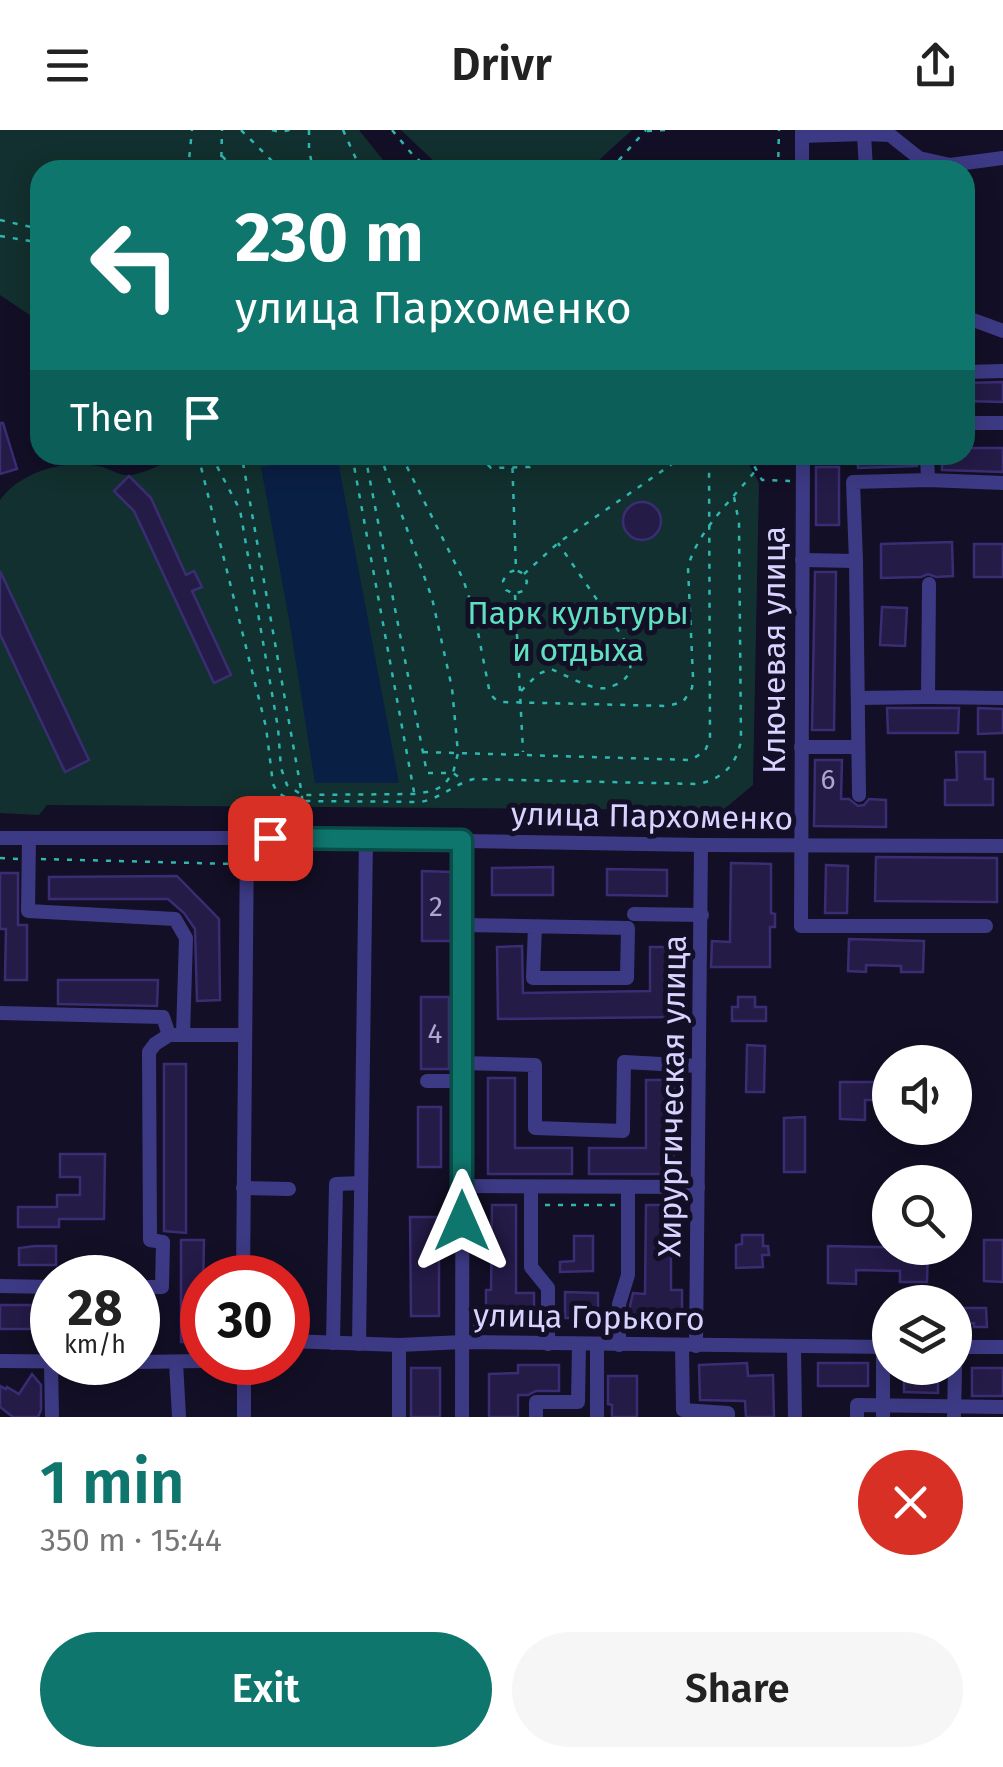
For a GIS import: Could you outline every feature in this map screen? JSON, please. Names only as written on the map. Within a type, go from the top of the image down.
[{"type":"street","points":[[802,160],[802,133],[841,132],[890,135],[926,160]]},
{"type":"street","points":[[864,134],[865,160]]},
{"type":"street","points":[[975,163],[1003,158]]},
{"type":"street","points":[[975,321],[1003,331]]},
{"type":"street","points":[[975,371],[1003,370]]},
{"type":"street","points":[[975,423],[1003,423]]},
{"type":"street","name":"Ключевая улица","points":[[803,465],[801,926],[986,926]]},
{"type":"street","points":[[927,465],[928,480]]},
{"type":"street","points":[[858,795],[853,482],[1003,484]]},
{"type":"street","points":[[802,560],[856,562]]},
{"type":"street","points":[[928,584],[928,697]]},
{"type":"street","points":[[858,698],[1003,698]]},
{"type":"street","points":[[801,746],[858,747]]},
{"type":"street","name":"улица Пархоменко","points":[[0,838],[1003,846]]},
{"type":"street","points":[[29,838],[28,911],[174,919],[186,938],[176,1035]]},
{"type":"street","points":[[244,1255],[247,838]]},
{"type":"street","points":[[360,1344],[366,839]]},
{"type":"street","points":[[462,840],[462,1417]]},
{"type":"street","name":"Хирургическая улица","points":[[701,846],[697,1328],[689,1346],[683,1410],[728,1412],[728,1417]]},
{"type":"street","points":[[634,914],[702,915]]},
{"type":"street","points":[[462,925],[536,926],[628,928],[627,978],[534,978],[536,926]]},
{"type":"street","points":[[0,1013],[163,1016],[176,1035]]},
{"type":"street","points":[[160,1287],[163,1242],[150,1240],[150,1052],[155,1044],[176,1035],[244,1035]]},
{"type":"street","points":[[462,1063],[535,1065],[535,1128],[623,1131],[624,1062],[700,1066]]},
{"type":"street","points":[[427,1080],[462,1081]]},
{"type":"street","points":[[332,1343],[336,1184],[362,1183]]},
{"type":"street","points":[[462,1186],[698,1187]]},
{"type":"street","points":[[531,1187],[531,1267],[548,1288],[548,1344]]},
{"type":"street","points":[[618,1345],[619,1304],[628,1274],[628,1187]]},
{"type":"street","points":[[243,1188],[289,1189]]},
{"type":"street","points":[[0,1286],[30,1287]]},
{"type":"street","name":"улица Горького","points":[[310,1342],[872,1347]]},
{"type":"street","points":[[536,1417],[536,1402],[578,1402],[579,1344]]},
{"type":"street","points":[[597,1344],[598,1417]]},
{"type":"street","points":[[399,1345],[399,1417]]},
{"type":"street","points":[[794,1346],[795,1417]]},
{"type":"street","points":[[972,1347],[1003,1347]]},
{"type":"street","points":[[0,1361],[30,1362]]},
{"type":"street","points":[[160,1362],[180,1362]]},
{"type":"street","points":[[176,1362],[179,1417]]},
{"type":"street","points":[[51,1385],[52,1417]]},
{"type":"street","points":[[244,1385],[244,1417]]},
{"type":"street","points":[[883,1411],[884,1385]]},
{"type":"street","points":[[954,1411],[955,1385]]},
{"type":"street","points":[[857,1417],[857,1405],[883,1411],[1003,1406]]},
{"type":"path","points":[[189,160],[192,130]]},
{"type":"path","points":[[221,160],[222,130]]},
{"type":"path","points":[[241,130],[271,160]]},
{"type":"path","points":[[272,130],[290,130]]},
{"type":"path","points":[[309,130],[311,160]]},
{"type":"path","points":[[343,130],[357,160]]},
{"type":"path","points":[[392,130],[419,160]]},
{"type":"path","points":[[619,160],[646,130],[666,130]]},
{"type":"path","points":[[778,130],[778,160]]},
{"type":"path","points":[[221,155],[226,160]]},
{"type":"path","points":[[0,220],[30,227]]},
{"type":"path","points":[[0,236],[30,242]]},
{"type":"path","points":[[200,465],[266,727],[273,784],[285,797],[420,802],[474,779],[698,784],[709,782],[730,768],[741,740],[738,523],[734,497]]},
{"type":"path","points":[[216,465],[240,510],[272,691],[281,768],[288,786],[302,798],[433,791],[444,785],[452,773],[458,753],[452,688],[432,598],[384,465]]},
{"type":"path","points":[[244,465],[302,798],[292,838]]},
{"type":"path","points":[[354,465],[414,794]]},
{"type":"path","points":[[367,465],[427,773],[452,773],[464,781]]},
{"type":"path","points":[[406,465],[463,578],[474,612],[490,694],[496,700],[667,706],[683,702],[692,688],[688,568],[695,547],[756,470]]},
{"type":"path","points":[[488,465],[533,465]]},
{"type":"path","points":[[524,574],[558,543],[671,465]]},
{"type":"path","points":[[423,752],[691,760],[705,751],[710,739],[709,465]]},
{"type":"path","points":[[753,465],[762,480],[796,481]]},
{"type":"path","points":[[512,468],[516,570]]},
{"type":"path","points":[[521,691],[538,674],[552,669],[598,688],[612,687],[630,675],[630,651],[622,636],[558,543]]},
{"type":"path","points":[[516,570],[524,574],[527,582],[523,590],[514,594],[506,590],[503,581],[507,573],[516,570]]},
{"type":"path","points":[[514,594],[523,755]]},
{"type":"path","points":[[0,858],[247,864]]},
{"type":"path","points":[[530,1205],[628,1206]]},
{"type":"path","points":[[463,1326],[697,1328]]},
{"type":"green space","points":[[0,130],[359,130],[383,160],[30,160],[30,315],[0,295]]},
{"type":"green space","points":[[401,130],[632,130],[599,160],[433,160]]},
{"type":"green space","name":"Парк культуры и отдыха","points":[[88,465],[132,475],[152,468],[749,465],[759,483],[753,785],[723,810],[47,805],[39,815],[0,813],[0,500],[32,474],[60,466]]},
{"type":"water","points":[[339,465],[399,783],[315,783],[261,467]]},
{"type":"building","points":[[1003,382],[1003,402],[975,401],[975,383]]},
{"type":"building","points":[[0,423],[17,469],[0,474]]},
{"type":"building","points":[[975,448],[1003,448],[1003,472],[942,470],[942,465],[975,465]]},
{"type":"building","points":[[858,465],[917,466],[858,468]]},
{"type":"building","points":[[816,467],[839,467],[839,525],[816,525]]},
{"type":"building","points":[[129,476],[151,498],[186,575],[194,571],[202,587],[192,591],[231,675],[214,683],[134,511],[114,491]]},
{"type":"building","points":[[642,502],[655,508],[661,521],[655,534],[642,540],[629,534],[623,521],[629,508]]},
{"type":"building","points":[[952,542],[953,576],[881,578],[881,544]]},
{"type":"building","points":[[974,544],[1003,544],[1003,577],[974,577]]},
{"type":"building","points":[[0,571],[89,760],[65,772],[0,634]]},
{"type":"building","points":[[815,572],[836,572],[834,730],[812,730]]},
{"type":"building","points":[[882,607],[907,608],[905,646],[880,645]]},
{"type":"building","points":[[887,708],[959,708],[958,733],[888,733]]},
{"type":"building","points":[[978,708],[1003,709],[1003,733],[978,734]]},
{"type":"building","points":[[956,752],[985,752],[985,779],[993,779],[993,805],[945,805],[945,780],[957,780]]},
{"type":"building","points":[[815,760],[842,760],[841,799],[849,799],[858,806],[869,799],[886,800],[886,827],[814,826]]},
{"type":"building","points":[[876,857],[997,858],[997,902],[875,901]]},
{"type":"building","points":[[731,863],[771,864],[771,913],[775,914],[775,927],[770,927],[770,967],[711,967],[712,941],[730,942]]},
{"type":"building","points":[[826,865],[848,866],[847,913],[825,913]]},
{"type":"building","points":[[553,867],[553,895],[492,895],[492,868]]},
{"type":"building","points":[[607,869],[667,870],[667,896],[607,895]]},
{"type":"building","points":[[422,871],[451,872],[451,941],[422,941]]},
{"type":"building","points":[[0,873],[18,873],[18,925],[27,925],[27,980],[5,980],[6,929],[0,929]]},
{"type":"building","points":[[177,876],[219,919],[220,1000],[197,1001],[195,929],[168,899],[49,899],[49,877]]},
{"type":"building","points":[[849,939],[924,941],[923,972],[901,972],[901,966],[866,965],[866,972],[848,971]]},
{"type":"building","points":[[522,946],[523,993],[650,991],[650,947],[673,947],[673,1017],[498,1019],[497,947]]},
{"type":"building","points":[[58,980],[158,980],[157,1006],[58,1004]]},
{"type":"building","points":[[421,997],[449,997],[449,1069],[421,1069]]},
{"type":"building","points":[[738,997],[755,997],[755,1007],[766,1007],[766,1021],[732,1021],[732,1007],[738,1007]]},
{"type":"building","points":[[747,1045],[765,1046],[764,1092],[746,1092]]},
{"type":"building","points":[[164,1064],[186,1064],[186,1233],[164,1231]]},
{"type":"building","points":[[488,1078],[515,1078],[515,1148],[572,1148],[572,1174],[488,1174]]},
{"type":"building","points":[[646,1080],[674,1080],[674,1174],[589,1174],[589,1148],[646,1148]]},
{"type":"building","points":[[840,1082],[872,1082],[872,1100],[865,1100],[865,1120],[840,1119]]},
{"type":"building","points":[[418,1107],[441,1107],[441,1167],[418,1167]]},
{"type":"building","points":[[805,1117],[805,1172],[784,1172],[784,1118]]},
{"type":"building","points":[[60,1154],[105,1154],[104,1219],[59,1219],[59,1227],[18,1227],[18,1207],[57,1207],[57,1195],[80,1195],[80,1177],[60,1177]]},
{"type":"building","points":[[492,1205],[516,1205],[516,1293],[534,1293],[534,1317],[492,1317],[486,1312],[486,1290],[491,1290]]},
{"type":"building","points":[[646,1205],[671,1205],[671,1290],[682,1290],[682,1311],[677,1317],[630,1317],[633,1293],[645,1294]]},
{"type":"building","points":[[410,1217],[439,1217],[439,1316],[411,1316]]},
{"type":"building","points":[[742,1235],[763,1235],[763,1246],[768,1246],[769,1255],[762,1255],[763,1267],[736,1268],[736,1245],[742,1244]]},
{"type":"building","points":[[574,1236],[593,1236],[593,1271],[560,1272],[560,1262],[574,1261]]},
{"type":"building","points":[[181,1240],[204,1240],[204,1255],[181,1255]]},
{"type":"building","points":[[984,1240],[1003,1240],[1003,1282],[984,1281]]},
{"type":"building","points":[[56,1246],[56,1255],[30,1255],[30,1265],[19,1265],[19,1248]]},
{"type":"building","points":[[828,1246],[872,1247],[872,1265],[928,1265],[927,1282],[900,1282],[900,1271],[856,1270],[856,1284],[828,1283]]},
{"type":"building","points":[[565,1292],[598,1293],[598,1318],[565,1318]]},
{"type":"building","points":[[0,1305],[30,1305],[30,1329],[0,1329]]},
{"type":"building","points":[[972,1308],[986,1308],[987,1327],[974,1327]]},
{"type":"building","points":[[747,1363],[748,1376],[773,1375],[774,1417],[746,1417],[745,1401],[700,1400],[699,1365]]},
{"type":"building","points":[[818,1363],[868,1363],[868,1386],[818,1386]]},
{"type":"building","points":[[518,1365],[559,1365],[559,1391],[518,1395],[518,1417],[489,1417],[489,1374],[518,1373]]},
{"type":"building","points":[[411,1368],[440,1368],[440,1417],[411,1417]]},
{"type":"building","points":[[972,1368],[1003,1368],[1003,1396],[972,1396]]},
{"type":"building","points":[[608,1376],[637,1376],[637,1417],[612,1417]]},
{"type":"building","points":[[30,1377],[30,1385],[41,1385],[38,1417],[13,1417],[0,1407],[0,1386],[19,1394]]},
{"type":"building","points":[[904,1385],[938,1385],[938,1393],[904,1392]]},
{"type":"route","points":[[270,838],[462,840],[462,1221]]}]
